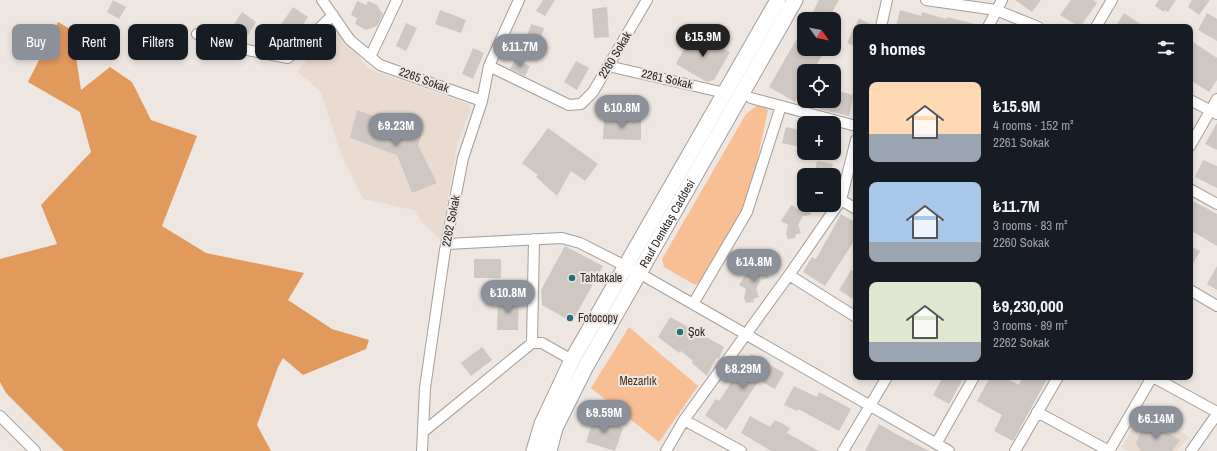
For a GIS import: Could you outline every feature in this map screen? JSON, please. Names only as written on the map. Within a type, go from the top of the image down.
[{"type":"main road","name":"Rauf Denktaş Caddesi","points":[[548,451],[555,428],[632,270],[725,93],[778,0]]},
{"type":"main road","name":"Rauf Denktaş Caddesi","points":[[534,451],[542,424],[572,360],[632,270],[795,0]]},
{"type":"street","name":"2265 Sokak","points":[[322,0],[350,40],[380,65],[482,101]]},
{"type":"street","points":[[370,57],[397,0]]},
{"type":"street","name":"2262 Sokak","points":[[422,451],[425,388],[447,244],[463,158],[482,101],[489,66],[519,0]]},
{"type":"street","name":"2260 Sokak","points":[[489,66],[569,105],[581,104],[593,92],[647,0]]},
{"type":"street","points":[[882,24],[887,0]]},
{"type":"street","points":[[926,0],[996,10],[1031,24]]},
{"type":"street","points":[[989,24],[1002,0]]},
{"type":"street","points":[[1098,24],[1112,0]]},
{"type":"street","points":[[247,50],[288,58],[333,15]]},
{"type":"street","name":"2261 Sokak","points":[[608,66],[725,93]]},
{"type":"street","points":[[751,98],[853,125]]},
{"type":"street","points":[[1193,142],[1214,112],[1217,99]]},
{"type":"street","points":[[1193,102],[1214,112]]},
{"type":"street","points":[[693,304],[747,212],[781,106]]},
{"type":"street","points":[[853,152],[841,200],[853,207]]},
{"type":"street","points":[[1193,191],[1217,204]]},
{"type":"street","points":[[666,451],[684,420],[833,212]]},
{"type":"street","points":[[447,244],[562,238],[580,243],[693,304],[949,451]]},
{"type":"street","points":[[532,343],[534,239]]},
{"type":"street","points":[[789,275],[853,315]]},
{"type":"street","points":[[1193,292],[1217,306]]},
{"type":"street","points":[[423,432],[532,343],[542,343],[572,360]]},
{"type":"street","points":[[843,451],[885,380]]},
{"type":"street","points":[[936,444],[972,380]]},
{"type":"street","points":[[1015,451],[1056,380]]},
{"type":"street","points":[[1037,412],[1109,451],[1150,380]]},
{"type":"street","points":[[1157,380],[1217,413],[1191,451]]},
{"type":"street","points":[[0,416],[35,451]]},
{"type":"street","points":[[684,420],[741,451]]},
{"type":"shaded area","points":[[58,22],[68,28],[68,60],[76,60],[81,90],[110,67],[132,82],[151,120],[197,136],[162,226],[206,253],[304,273],[288,300],[332,329],[369,340],[366,349],[303,375],[283,358],[278,367],[257,425],[271,451],[64,451],[6,393],[0,382],[0,259],[57,244],[41,205],[91,152],[80,112],[28,82],[39,60],[60,60],[60,24],[57,24]]},
{"type":"shaded area","points":[[341,33],[369,69],[468,104],[471,109],[457,145],[441,240],[423,223],[414,210],[363,199],[339,149],[321,92],[297,71],[307,60],[336,60],[336,34]]},
{"type":"shaded area","points":[[1143,411],[1189,437],[1177,451],[1129,451],[1122,447]]},
{"type":"green space","points":[[758,105],[768,110],[752,185],[740,217],[700,282],[695,285],[664,267],[662,259],[746,114]]},
{"type":"green space","name":"Mezarlık","points":[[629,327],[698,386],[659,442],[591,388]]},
{"type":"building","points":[[113,0],[126,7],[119,19],[107,12]]},
{"type":"building","points":[[543,0],[555,0],[545,16],[536,11]]},
{"type":"building","points":[[819,0],[839,0],[832,12],[813,12]]},
{"type":"building","points":[[1015,0],[1041,0],[1032,12]]},
{"type":"building","points":[[1071,0],[1093,0],[1097,3],[1082,24],[1075,24],[1060,15]]},
{"type":"building","points":[[1159,0],[1176,0],[1168,12],[1165,10],[1164,12],[1155,6]]},
{"type":"building","points":[[1192,0],[1210,0],[1199,15],[1188,7]]},
{"type":"building","points":[[357,1],[366,5],[368,1],[377,5],[383,14],[377,26],[366,30],[355,24],[357,18],[351,15]]},
{"type":"building","points":[[293,7],[308,17],[303,24],[281,24]]},
{"type":"building","points":[[607,7],[609,37],[594,38],[592,9]]},
{"type":"building","points":[[440,10],[466,20],[461,33],[435,24]]},
{"type":"building","points":[[900,10],[921,16],[922,12],[946,19],[947,17],[975,24],[897,24]]},
{"type":"building","points":[[242,12],[256,22],[247,37],[247,24],[234,24]]},
{"type":"building","points":[[1124,13],[1140,24],[1117,24]]},
{"type":"building","points":[[1207,13],[1217,19],[1217,41],[1198,30]]},
{"type":"building","points":[[859,18],[870,24],[856,24]]},
{"type":"building","points":[[406,23],[417,28],[406,51],[396,46]]},
{"type":"building","points":[[531,24],[544,28],[537,49],[524,44]]},
{"type":"building","points":[[853,30],[853,46],[847,43]]},
{"type":"building","points":[[694,31],[730,52],[714,80],[707,82],[676,64]]},
{"type":"building","points":[[796,40],[797,56],[821,56],[817,64],[797,64],[797,98],[795,102],[769,87]]},
{"type":"building","points":[[1193,42],[1217,58],[1217,80],[1209,92],[1193,82]]},
{"type":"building","points":[[473,48],[484,53],[473,79],[462,74]]},
{"type":"building","points":[[515,59],[530,66],[525,76],[510,69]]},
{"type":"building","points":[[576,61],[589,68],[577,90],[564,82]]},
{"type":"building","points":[[841,92],[853,95],[849,116],[819,109],[841,108]]},
{"type":"building","points":[[357,110],[422,134],[418,145],[437,183],[412,193],[397,155],[350,138]]},
{"type":"building","points":[[604,118],[641,120],[641,140],[603,139]]},
{"type":"building","points":[[1217,123],[1217,150],[1205,144]]},
{"type":"building","points":[[786,127],[797,129],[797,146],[782,143]]},
{"type":"building","points":[[548,128],[598,164],[585,181],[571,171],[557,196],[536,177],[538,175],[522,163]]},
{"type":"building","points":[[1203,160],[1217,166],[1217,188],[1195,177]]},
{"type":"building","points":[[817,161],[833,164],[832,168],[816,168]]},
{"type":"building","points":[[1193,201],[1217,214],[1217,246],[1193,232]]},
{"type":"building","points":[[791,205],[797,208],[797,212],[810,212],[811,215],[803,216],[798,225],[801,233],[795,235],[796,238],[788,239],[786,234],[788,225],[781,221]]},
{"type":"building","points":[[841,214],[853,221],[853,243],[825,286],[803,272],[812,257],[816,259]]},
{"type":"building","name":"Tahtakale","points":[[565,246],[603,266],[572,322],[542,305],[541,290]]},
{"type":"building","points":[[1193,248],[1200,251],[1193,264]]},
{"type":"building","points":[[474,259],[501,259],[501,278],[474,278]]},
{"type":"building","points":[[768,265],[770,271],[767,272],[769,278],[761,280],[756,289],[759,297],[753,299],[754,302],[746,303],[744,298],[746,289],[739,285],[749,269],[755,272],[760,267]]},
{"type":"building","points":[[1217,266],[1217,290],[1207,284]]},
{"type":"building","points":[[851,270],[853,271],[853,299],[839,290]]},
{"type":"building","points":[[498,297],[519,298],[518,330],[497,330]]},
{"type":"building","points":[[670,317],[724,347],[719,358],[716,358],[707,376],[681,351],[679,353],[658,337]]},
{"type":"building","points":[[482,347],[492,360],[471,376],[461,363]]},
{"type":"building","points":[[751,354],[784,373],[775,389],[759,380],[726,430],[705,415],[716,399],[719,401],[735,377],[737,378]]},
{"type":"building","points":[[941,380],[962,380],[949,404],[933,395]]},
{"type":"building","points":[[988,380],[1010,380],[1019,385],[1022,380],[1046,380],[1013,441],[994,431],[1002,415],[977,401]]},
{"type":"building","points":[[794,386],[817,397],[819,392],[851,409],[839,431],[798,409],[797,411],[784,405]]},
{"type":"building","points":[[750,416],[770,427],[775,420],[790,428],[787,433],[819,451],[771,451],[741,433]]},
{"type":"building","points":[[594,417],[623,428],[615,451],[586,442]]},
{"type":"building","points":[[1146,421],[1180,440],[1172,451],[1141,451],[1136,443]]},
{"type":"building","points":[[879,424],[896,434],[929,451],[865,451]]},
{"type":"place","name":"Tahtakale","points":[[572,278]]},
{"type":"place","name":"Fotocopy","points":[[570,318]]},
{"type":"place","name":"Şok","points":[[680,332]]}]
